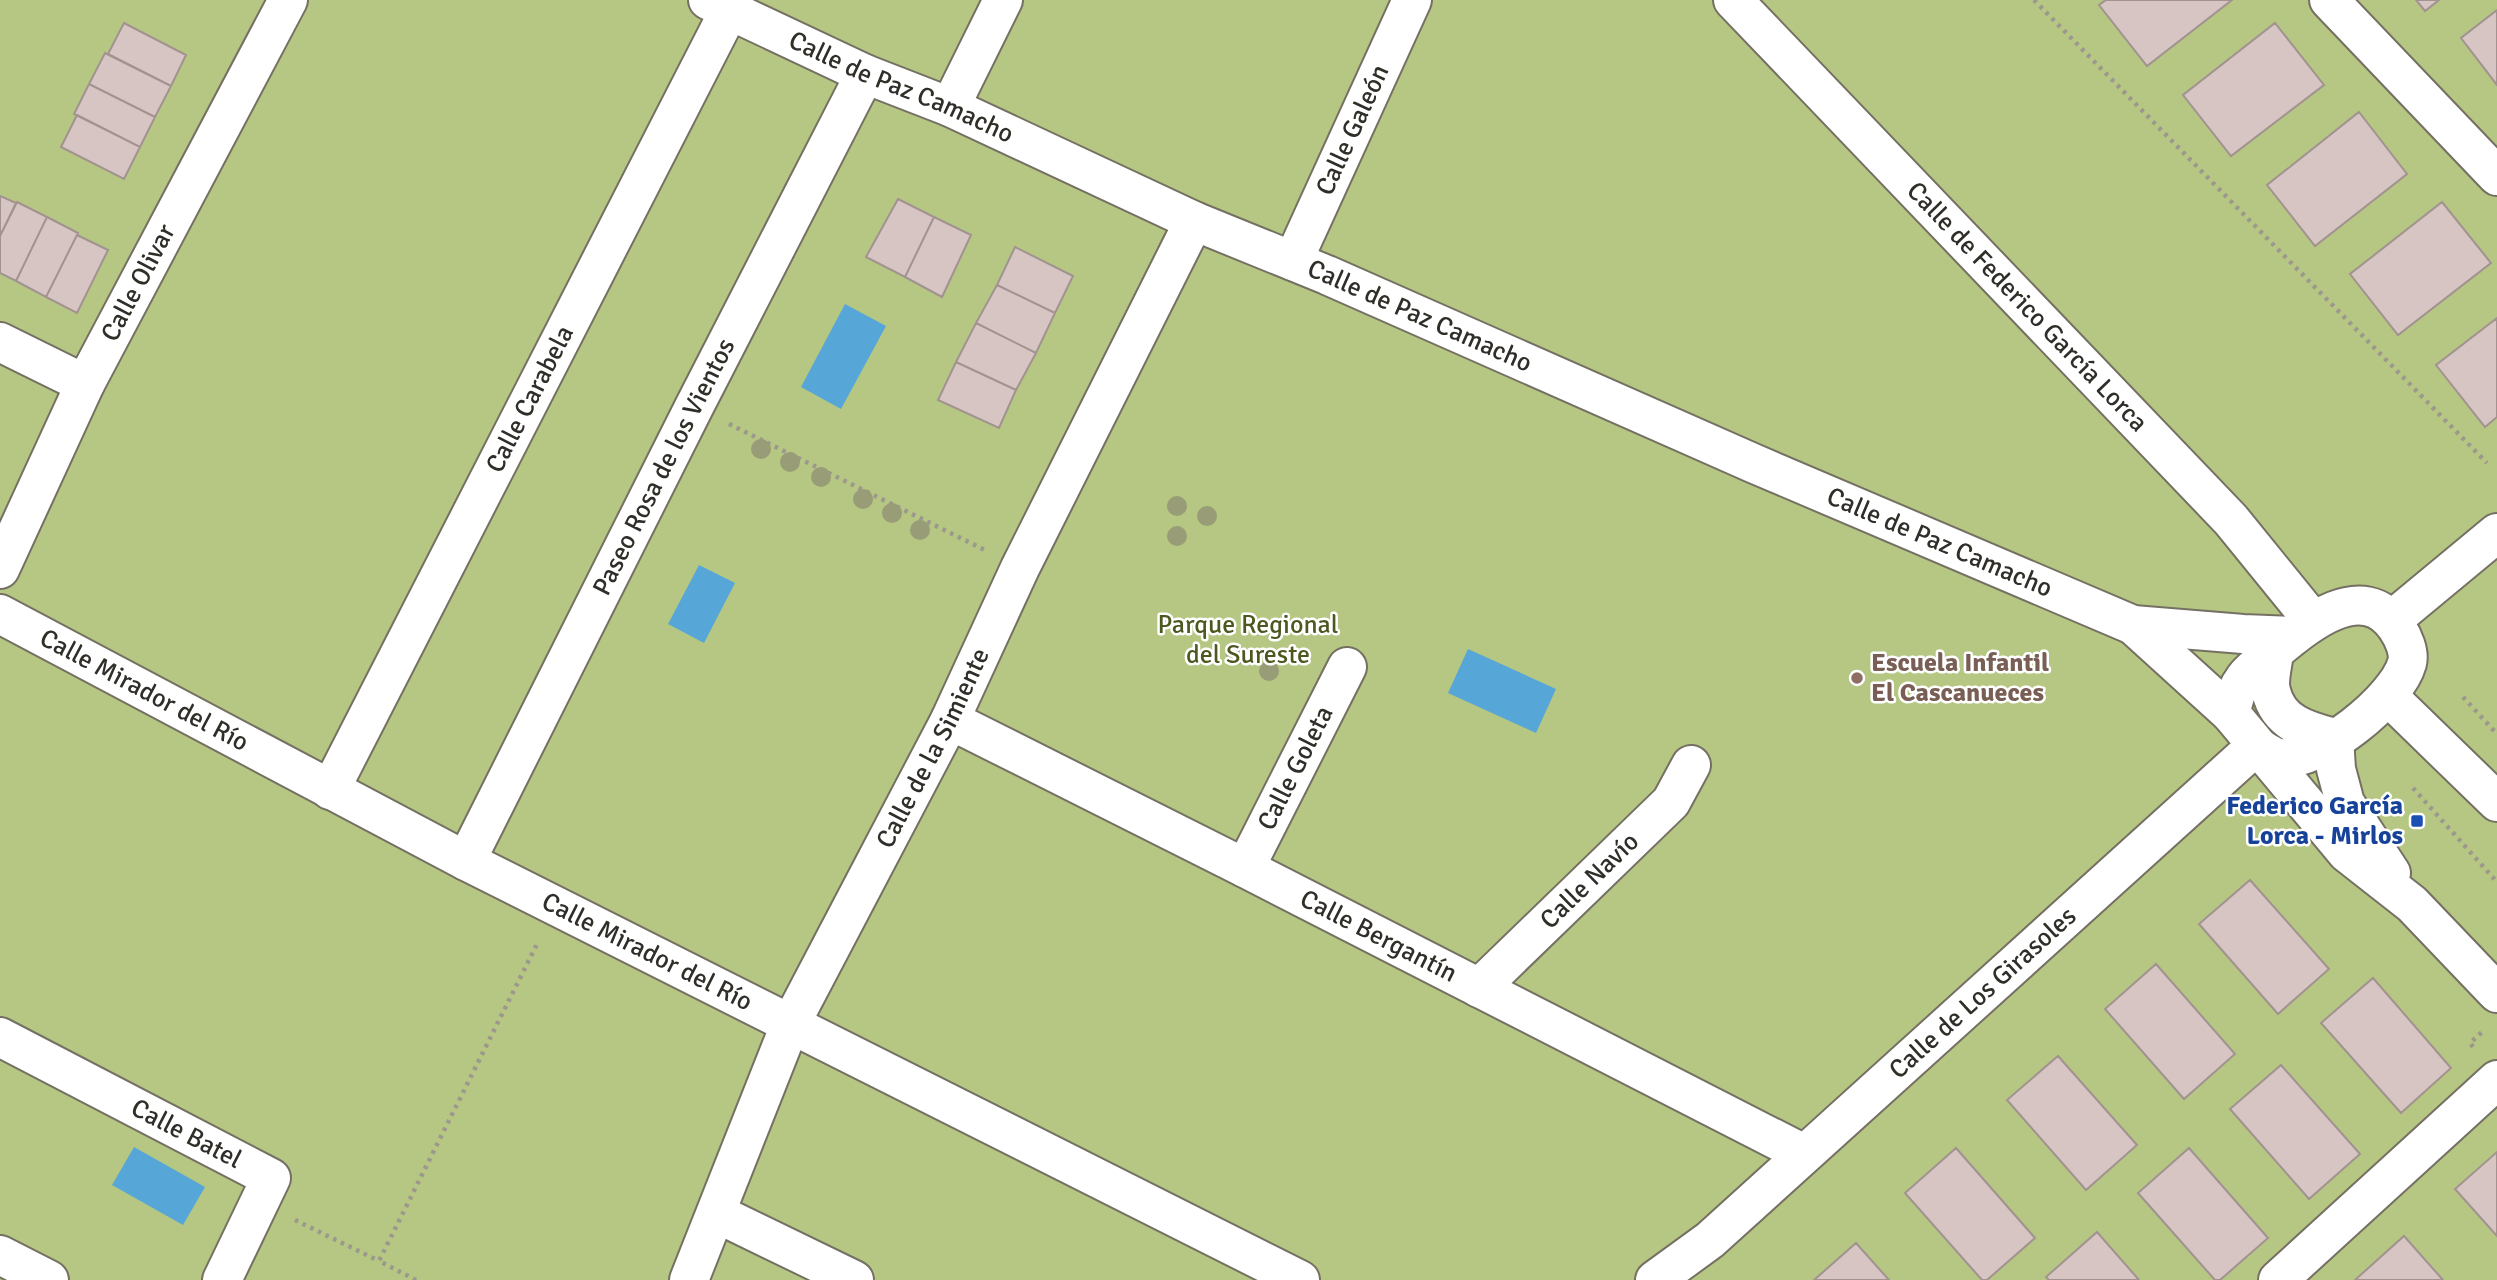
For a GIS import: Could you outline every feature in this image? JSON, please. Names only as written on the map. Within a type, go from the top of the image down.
[{"type":"street","name":"Calle Olivar","points":[[0,569],[85,384],[288,0]]},
{"type":"street","points":[[950,107],[1003,0]]},
{"type":"street","name":"Calle Galeón","points":[[1293,261],[1412,0]]},
{"type":"street","name":"Calle de Federico García Lorca","points":[[1733,0],[2231,520],[2293,636]]},
{"type":"street","points":[[2329,0],[2497,176]]},
{"type":"street","name":"Calle de Paz Camacho","points":[[719,5],[865,74],[950,107],[1194,221],[1293,261],[1767,469],[2133,625],[2293,636]]},
{"type":"street","name":"Calle Carabela","points":[[330,790],[719,5]]},
{"type":"street","name":"Paseo Rosa de los Vientos","points":[[466,862],[694,407],[865,74]]},
{"type":"street","name":"Calle de la Simiente","points":[[689,1280],[790,1025],[950,720],[1020,568],[1194,221]]},
{"type":"street","points":[[0,342],[85,384]]},
{"type":"street","points":[[2392,620],[2497,533]]},
{"type":"street","points":[[2231,714],[2233,697],[2247,672],[2293,636],[2333,610],[2352,606],[2372,608],[2392,620],[2403,638],[2408,660],[2400,679],[2370,714],[2351,730],[2303,756],[2278,758],[2256,746]]},
{"type":"street","name":"Calle Mirador del Río","points":[[0,614],[466,862],[1300,1280]]},
{"type":"street","name":"Calle de Paz Camacho","points":[[2133,625],[2231,714],[2256,746]]},
{"type":"street","points":[[2293,636],[2270,690],[2287,720],[2306,730],[2334,738]]},
{"type":"street","name":"Calle Goleta","points":[[1245,867],[1347,667]]},
{"type":"street","points":[[2388,696],[2497,802]]},
{"type":"street","name":"Calle Bergantín","points":[[950,720],[1245,867],[1804,1154]]},
{"type":"street","points":[[2334,738],[2336,769],[2345,803],[2412,904]]},
{"type":"street","points":[[2256,746],[2347,853],[2412,904],[2497,993]]},
{"type":"street","name":"Calle de Los Girasoles","points":[[1655,1280],[1710,1240],[2256,746]]},
{"type":"street","name":"Calle Navío","points":[[1479,988],[1671,802],[1691,765]]},
{"type":"street","name":"Calle Batel","points":[[0,1037],[271,1178],[222,1280]]},
{"type":"street","points":[[2278,1280],[2497,1080]]},
{"type":"street","points":[[716,1213],[854,1280]]},
{"type":"street","name":"Calle de Los Girasoles","points":[[1677,1280],[1710,1240]]},
{"type":"street","points":[[0,1255],[49,1280]]},
{"type":"path","points":[[2034,0],[2487,463]]},
{"type":"path","points":[[694,407],[1020,568]]},
{"type":"path","points":[[2463,697],[2497,734]]},
{"type":"path","points":[[2413,788],[2497,882]]},
{"type":"path","points":[[379,1261],[555,907]]},
{"type":"path","points":[[260,1201],[416,1280]]},
{"type":"green space","name":"Parque Regional del Sureste","points":[[0,0],[2497,0],[2497,1280],[0,1280]]},
{"type":"water","points":[[845,304],[886,326],[841,409],[801,387]]},
{"type":"water","points":[[699,565],[735,583],[704,643],[668,624]]},
{"type":"water","points":[[1468,649],[1556,689],[1536,733],[1448,693]]},
{"type":"water","points":[[134,1147],[205,1187],[183,1225],[112,1185]]},
{"type":"building","points":[[2106,0],[2232,0],[2147,66],[2099,5]]},
{"type":"building","points":[[2416,0],[2439,0],[2425,11]]},
{"type":"building","points":[[2497,10],[2497,85],[2461,38]]},
{"type":"building","points":[[124,23],[186,55],[171,86],[108,54]]},
{"type":"building","points":[[2275,23],[2324,85],[2231,156],[2183,95]]},
{"type":"building","points":[[105,53],[171,86],[155,117],[89,84]]},
{"type":"building","points":[[89,84],[155,117],[140,147],[74,114]]},
{"type":"building","points":[[2359,112],[2407,174],[2315,246],[2267,185]]},
{"type":"building","points":[[77,115],[140,147],[124,179],[61,147]]},
{"type":"building","points":[[0,196],[16,203],[0,236]]},
{"type":"building","points":[[898,199],[934,217],[905,277],[866,257]]},
{"type":"building","points":[[17,202],[47,217],[16,281],[0,273],[0,236]]},
{"type":"building","points":[[2442,202],[2491,263],[2398,335],[2350,274]]},
{"type":"building","points":[[47,217],[78,233],[46,297],[16,281]]},
{"type":"building","points":[[934,217],[971,235],[942,297],[905,277]]},
{"type":"building","points":[[77,235],[108,250],[77,313],[46,297]]},
{"type":"building","points":[[1015,247],[1073,276],[1055,313],[997,285]]},
{"type":"building","points":[[997,285],[1055,313],[1036,353],[976,323]]},
{"type":"building","points":[[2497,318],[2497,417],[2485,427],[2436,365]]},
{"type":"building","points":[[976,323],[1036,353],[1016,390],[956,362]]},
{"type":"building","points":[[956,362],[1016,390],[999,428],[938,400]]},
{"type":"building","points":[[2250,880],[2329,969],[2278,1014],[2199,924]]},
{"type":"building","points":[[2156,964],[2235,1054],[2184,1099],[2105,1009]]},
{"type":"building","points":[[2373,978],[2451,1068],[2401,1113],[2321,1023]]},
{"type":"building","points":[[2058,1056],[2137,1145],[2086,1190],[2007,1100]]},
{"type":"building","points":[[2281,1065],[2360,1154],[2309,1199],[2230,1109]]},
{"type":"building","points":[[1956,1148],[2035,1238],[1987,1280],[1982,1280],[1905,1193]]},
{"type":"building","points":[[2189,1148],[2268,1238],[2220,1280],[2215,1280],[2138,1193]]},
{"type":"building","points":[[2497,1152],[2497,1236],[2455,1189]]},
{"type":"building","points":[[2097,1232],[2139,1280],[2049,1280],[2046,1277]]},
{"type":"building","points":[[2404,1236],[2443,1280],[2355,1280]]},
{"type":"building","points":[[1856,1243],[1889,1280],[1814,1280]]},
{"type":"place","name":"Escuela Infantil El Cascanueces","points":[[1857,678]]},
{"type":"place","name":"Federico García Lorca - Mirlos","points":[[2417,821]]}]
